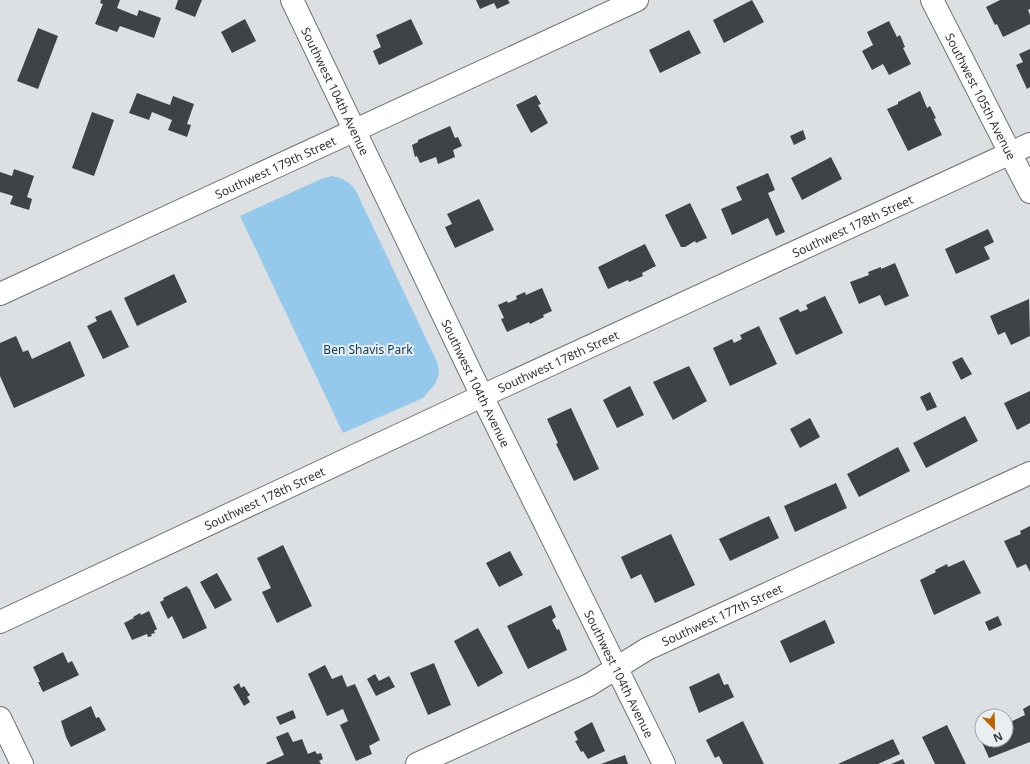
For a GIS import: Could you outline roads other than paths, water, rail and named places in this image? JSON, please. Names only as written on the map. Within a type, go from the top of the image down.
[{"type":"street","name":"Southwest 104th Avenue","points":[[292,0],[356,130],[482,396],[664,764]]},
{"type":"street","name":"Southwest 179th Street","points":[[0,294],[637,0]]},
{"type":"street","name":"Southwest 105th Avenue","points":[[932,0],[1021,149],[1030,192]]},
{"type":"street","name":"Southwest 178th Street","points":[[0,622],[482,396],[1021,149]]},
{"type":"street","name":"Southwest 177th Street","points":[[417,764],[588,685],[654,646],[1030,473]]},
{"type":"street","points":[[0,718],[22,764]]},
{"type":"park label","name":"Ben Shavis Park","points":[[368,349]]}]
